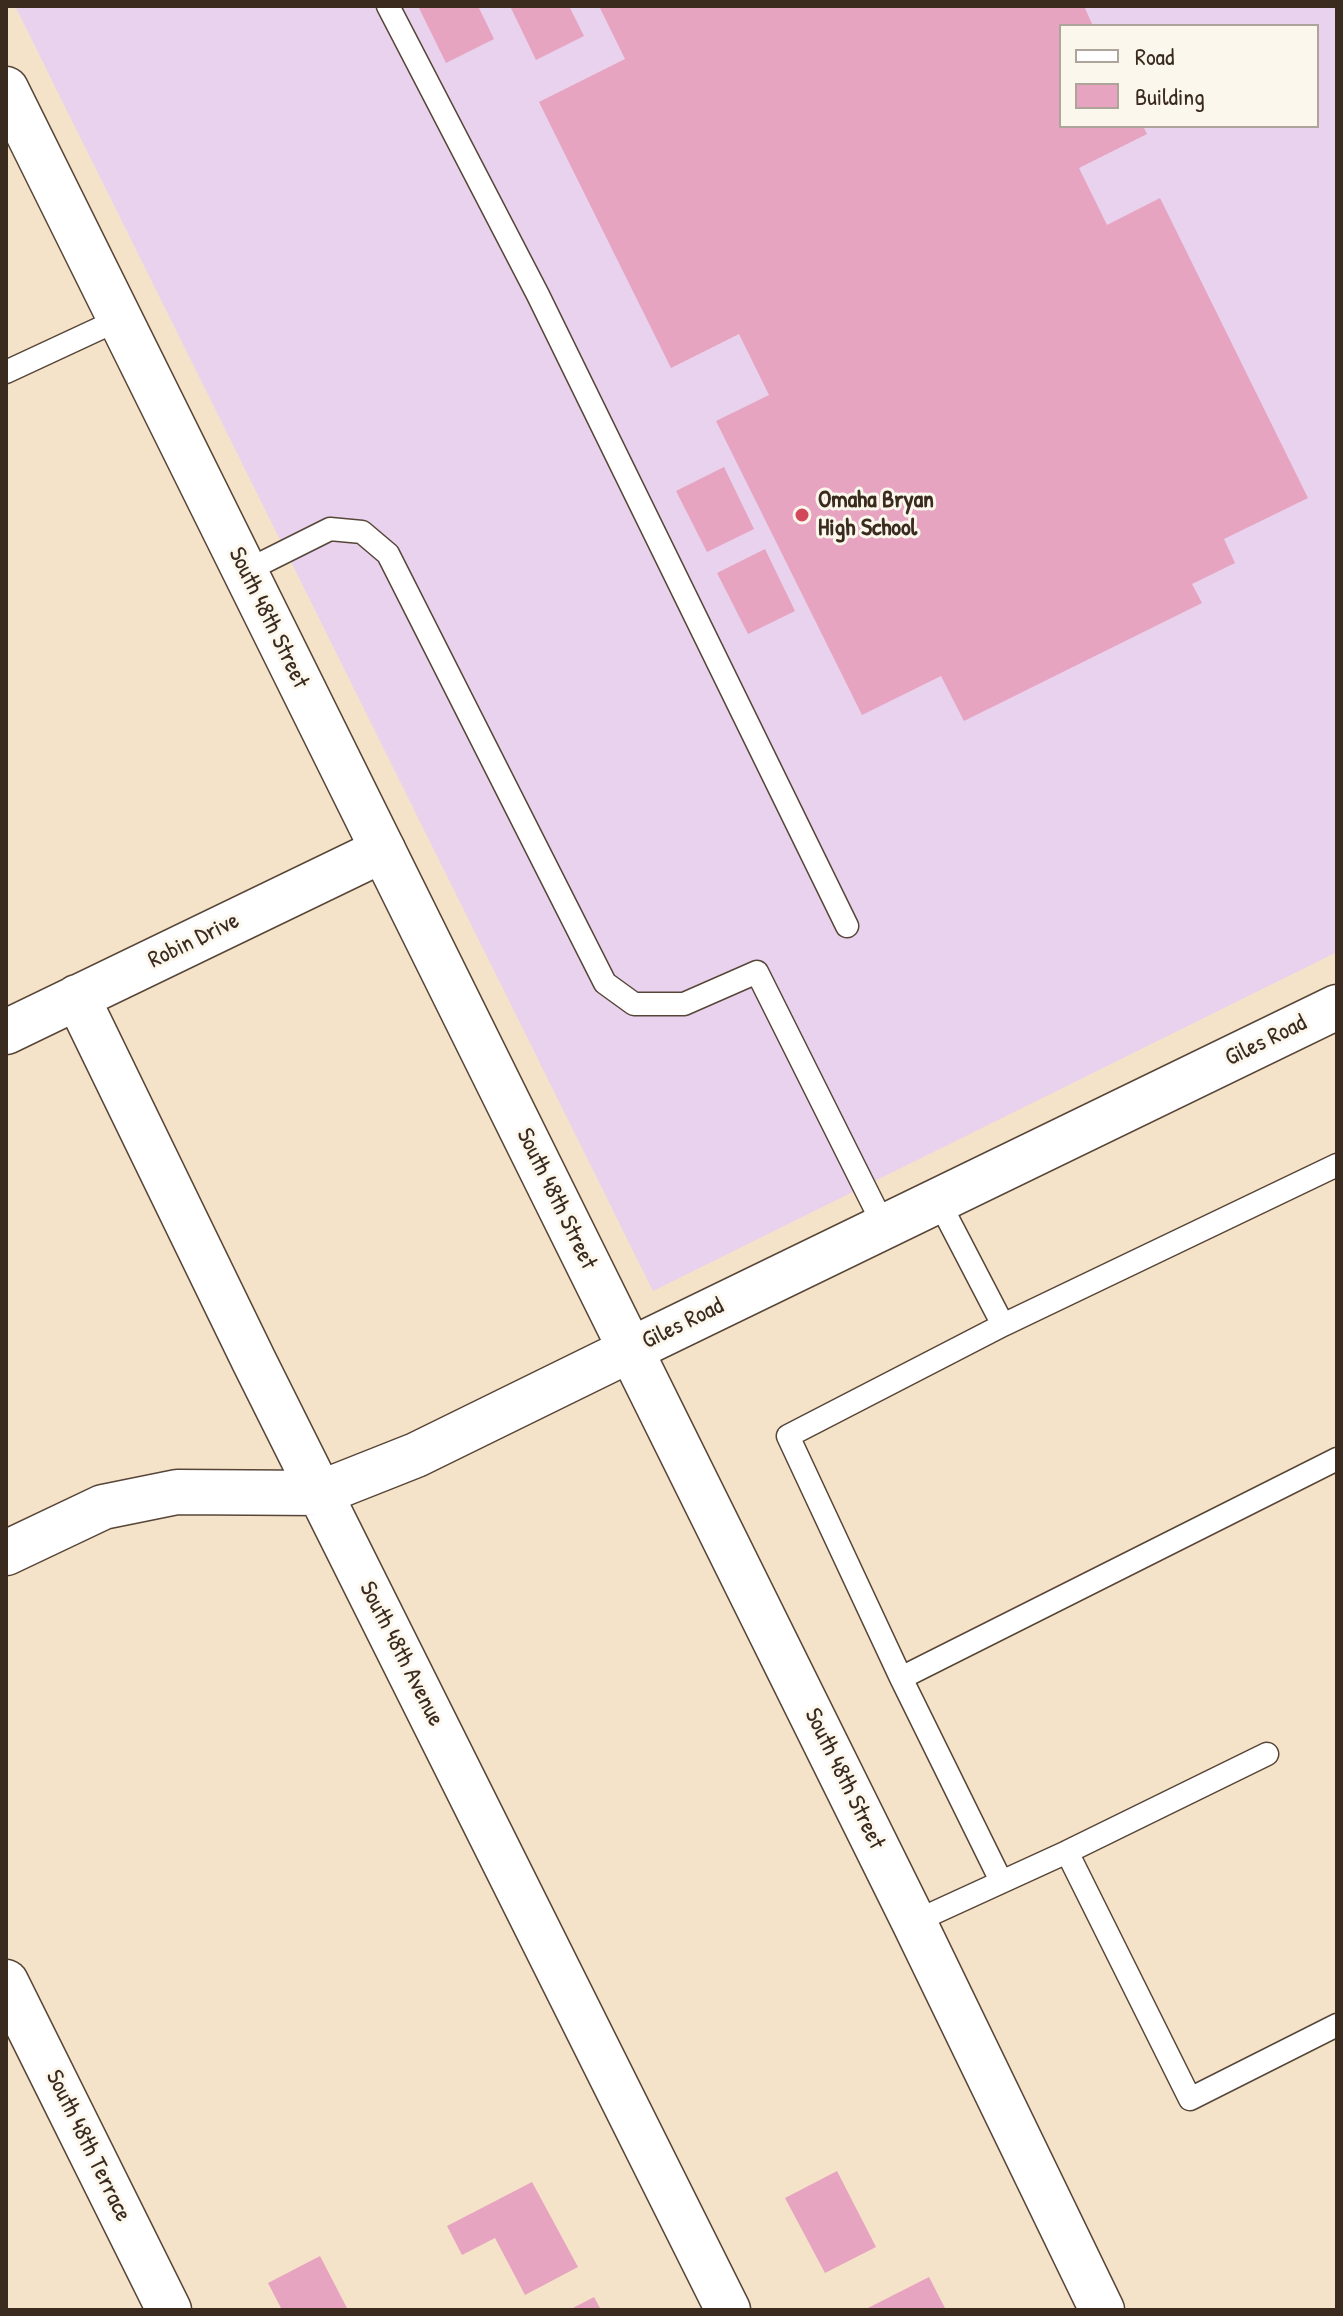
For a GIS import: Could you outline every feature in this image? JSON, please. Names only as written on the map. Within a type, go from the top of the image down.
[{"type":"street","name":"South 48th Street","points":[[6,89],[914,1922],[1102,2310]]},
{"type":"street","name":"Robin Drive","points":[[6,1032],[383,850]]},
{"type":"street","name":"South 48th Avenue","points":[[77,997],[320,1493],[728,2310]]},
{"type":"street","name":"Giles Road","points":[[6,1553],[103,1507],[177,1492],[320,1493],[416,1455],[1337,1007]]},
{"type":"street","name":"South 48th Terrace","points":[[6,1982],[169,2310]]},
{"type":"lane","points":[[388,6],[538,295],[847,926]]},
{"type":"lane","points":[[6,372],[120,319]]},
{"type":"lane","points":[[244,572],[330,529],[362,532],[388,554],[605,983],[634,1004],[684,1004],[757,972],[884,1226]]},
{"type":"lane","points":[[1001,1881],[901,1678],[788,1436],[1003,1325],[1337,1165]]},
{"type":"lane","points":[[938,1200],[1003,1325]]},
{"type":"lane","points":[[901,1678],[1337,1459]]},
{"type":"lane","points":[[914,1922],[1067,1852],[1267,1754]]},
{"type":"lane","points":[[1067,1852],[1190,2099],[1337,2025]]},
{"type":"shaded area","name":"Omaha Bryan High School","points":[[15,6],[1337,6],[1337,952],[653,1291]]},
{"type":"building","points":[[418,6],[478,6],[494,39],[446,63]]},
{"type":"building","points":[[510,6],[569,6],[584,36],[536,60]]},
{"type":"building","points":[[599,6],[1084,6],[1092,24],[1059,24],[1059,128],[1144,128],[1147,134],[1079,168],[1107,225],[1160,198],[1308,498],[1224,539],[1235,563],[1192,584],[1202,603],[964,721],[941,676],[862,715],[716,421],[769,395],[739,334],[671,368],[539,102],[625,59]]},
{"type":"building","points":[[724,467],[754,529],[707,552],[676,491]]},
{"type":"building","points":[[765,549],[795,611],[748,634],[717,573]]},
{"type":"building","points":[[837,2171],[876,2247],[825,2273],[785,2198]]},
{"type":"building","points":[[532,2182],[578,2267],[525,2295],[495,2238],[462,2255],[447,2226]]},
{"type":"building","points":[[320,2256],[348,2310],[282,2310],[268,2283]]},
{"type":"building","points":[[929,2277],[946,2310],[864,2310]]},
{"type":"building","points":[[594,2297],[601,2310],[569,2310]]},
{"type":"place","name":"Omaha Bryan High School","points":[[802,515]]}]
